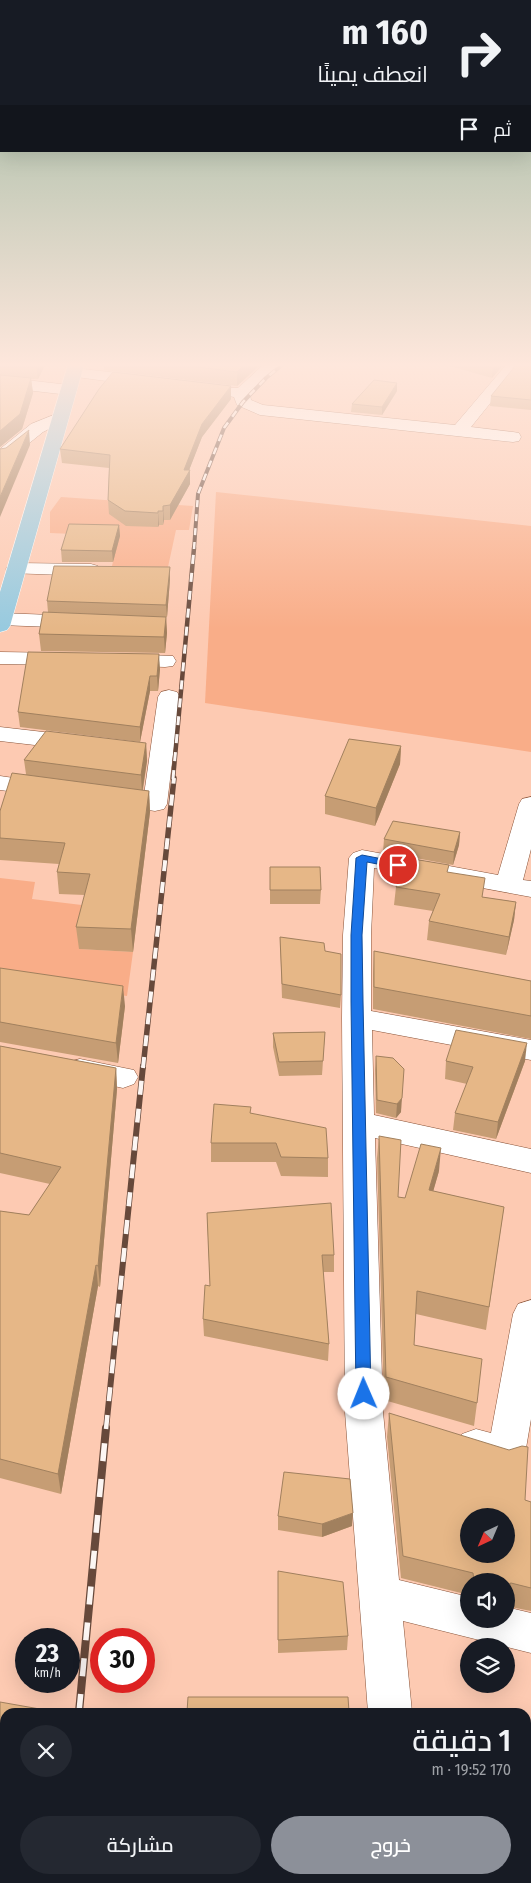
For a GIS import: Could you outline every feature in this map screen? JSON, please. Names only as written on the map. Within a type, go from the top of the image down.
[{"type":"main road","points":[[1,621],[50,453]]},
{"type":"street","points":[[16,569],[114,570]]},
{"type":"street","points":[[1,621],[100,623]]},
{"type":"street","points":[[0,658],[165,661]]},
{"type":"street","points":[[0,783],[155,804],[152,752],[168,697]]},
{"type":"street","points":[[0,734],[95,745]]},
{"type":"street","points":[[390,1708],[364,1412],[357,1018],[357,935],[362,858],[520,887],[531,804]]},
{"type":"street","points":[[357,1018],[531,1050]]},
{"type":"street","points":[[57,1065],[123,1077]]},
{"type":"street","points":[[359,1123],[531,1162]]},
{"type":"street","points":[[440,1435],[506,1454],[531,1314]]},
{"type":"street","points":[[364,1412],[402,1424]]},
{"type":"street","points":[[379,1595],[460,1615]]},
{"type":"street","points":[[511,1628],[531,1633]]},
{"type":"shaded area","points":[[216,492],[531,526],[531,752],[205,703]]},
{"type":"shaded area","points":[[61,497],[193,506],[189,530],[176,530],[168,567],[112,566],[119,536],[50,533],[50,512]]},
{"type":"shaded area","points":[[0,878],[35,882],[32,899],[90,906],[79,949],[133,952],[127,996],[0,979]]},
{"type":"building","points":[[0,453],[19,453],[0,497]]},
{"type":"building","points":[[92,453],[191,453],[184,470],[190,470],[170,505],[163,506],[163,511],[158,511],[158,513],[125,511],[108,500],[110,455]]},
{"type":"building","points":[[69,524],[119,525],[112,551],[61,550]]},
{"type":"building","points":[[54,566],[170,567],[166,605],[47,601]]},
{"type":"building","points":[[43,612],[166,617],[164,637],[39,634]]},
{"type":"building","points":[[28,652],[159,654],[157,676],[150,676],[140,727],[18,712]]},
{"type":"building","points":[[46,731],[146,743],[141,775],[24,760]]},
{"type":"building","points":[[349,739],[401,746],[376,808],[325,796]]},
{"type":"building","points":[[12,773],[149,791],[131,929],[76,927],[90,874],[57,872],[65,843],[0,838],[0,811]]},
{"type":"building","points":[[393,821],[460,832],[454,852],[384,839]]},
{"type":"building","points":[[407,858],[449,865],[447,872],[485,878],[482,897],[516,902],[509,937],[429,921],[440,894],[396,887]]},
{"type":"building","points":[[270,867],[320,867],[321,890],[270,890]]},
{"type":"building","points":[[280,937],[324,943],[325,951],[341,954],[341,995],[282,984]]},
{"type":"building","points":[[374,951],[531,981],[531,1016],[374,987]]},
{"type":"building","points":[[0,968],[123,986],[116,1043],[0,1022]]},
{"type":"building","points":[[456,1030],[527,1043],[498,1122],[455,1113],[473,1067],[446,1061]]},
{"type":"building","points":[[325,1032],[323,1061],[279,1062],[273,1033]]},
{"type":"building","points":[[0,1046],[116,1068],[98,1266],[96,1265],[58,1474],[0,1459],[0,1211],[29,1215],[61,1167],[0,1153]]},
{"type":"building","points":[[376,1056],[393,1058],[404,1069],[402,1098],[397,1104],[377,1100]]},
{"type":"building","points":[[214,1104],[251,1107],[250,1113],[326,1128],[328,1158],[281,1157],[276,1143],[211,1143]]},
{"type":"building","points":[[379,1136],[401,1140],[398,1197],[405,1198],[421,1144],[441,1148],[429,1190],[504,1207],[489,1307],[417,1291],[414,1345],[482,1359],[477,1403],[386,1377]]},
{"type":"building","points":[[331,1203],[334,1255],[322,1255],[329,1344],[203,1319],[205,1285],[210,1286],[207,1213]]},
{"type":"building","points":[[389,1413],[509,1450],[522,1446],[528,1447],[525,1500],[531,1502],[531,1588],[515,1584],[515,1573],[473,1573],[403,1556]]},
{"type":"building","points":[[284,1472],[350,1479],[353,1513],[322,1524],[278,1516]]},
{"type":"building","points":[[278,1571],[343,1582],[348,1636],[278,1640]]},
{"type":"building","points":[[188,1697],[348,1697],[349,1708],[187,1708]]},
{"type":"building","points":[[0,1702],[34,1708],[0,1708]]},
{"type":"railway","points":[[194,549],[198,494],[214,453]]},
{"type":"railway","points":[[173,779],[194,548]]},
{"type":"railway","points":[[143,1068],[174,778]]},
{"type":"railway","points":[[106,1429],[143,1066]]},
{"type":"railway","points":[[79,1708],[106,1428]]},
{"type":"route","points":[[364,1394],[357,1001],[357,935],[362,858],[398,865]]}]
